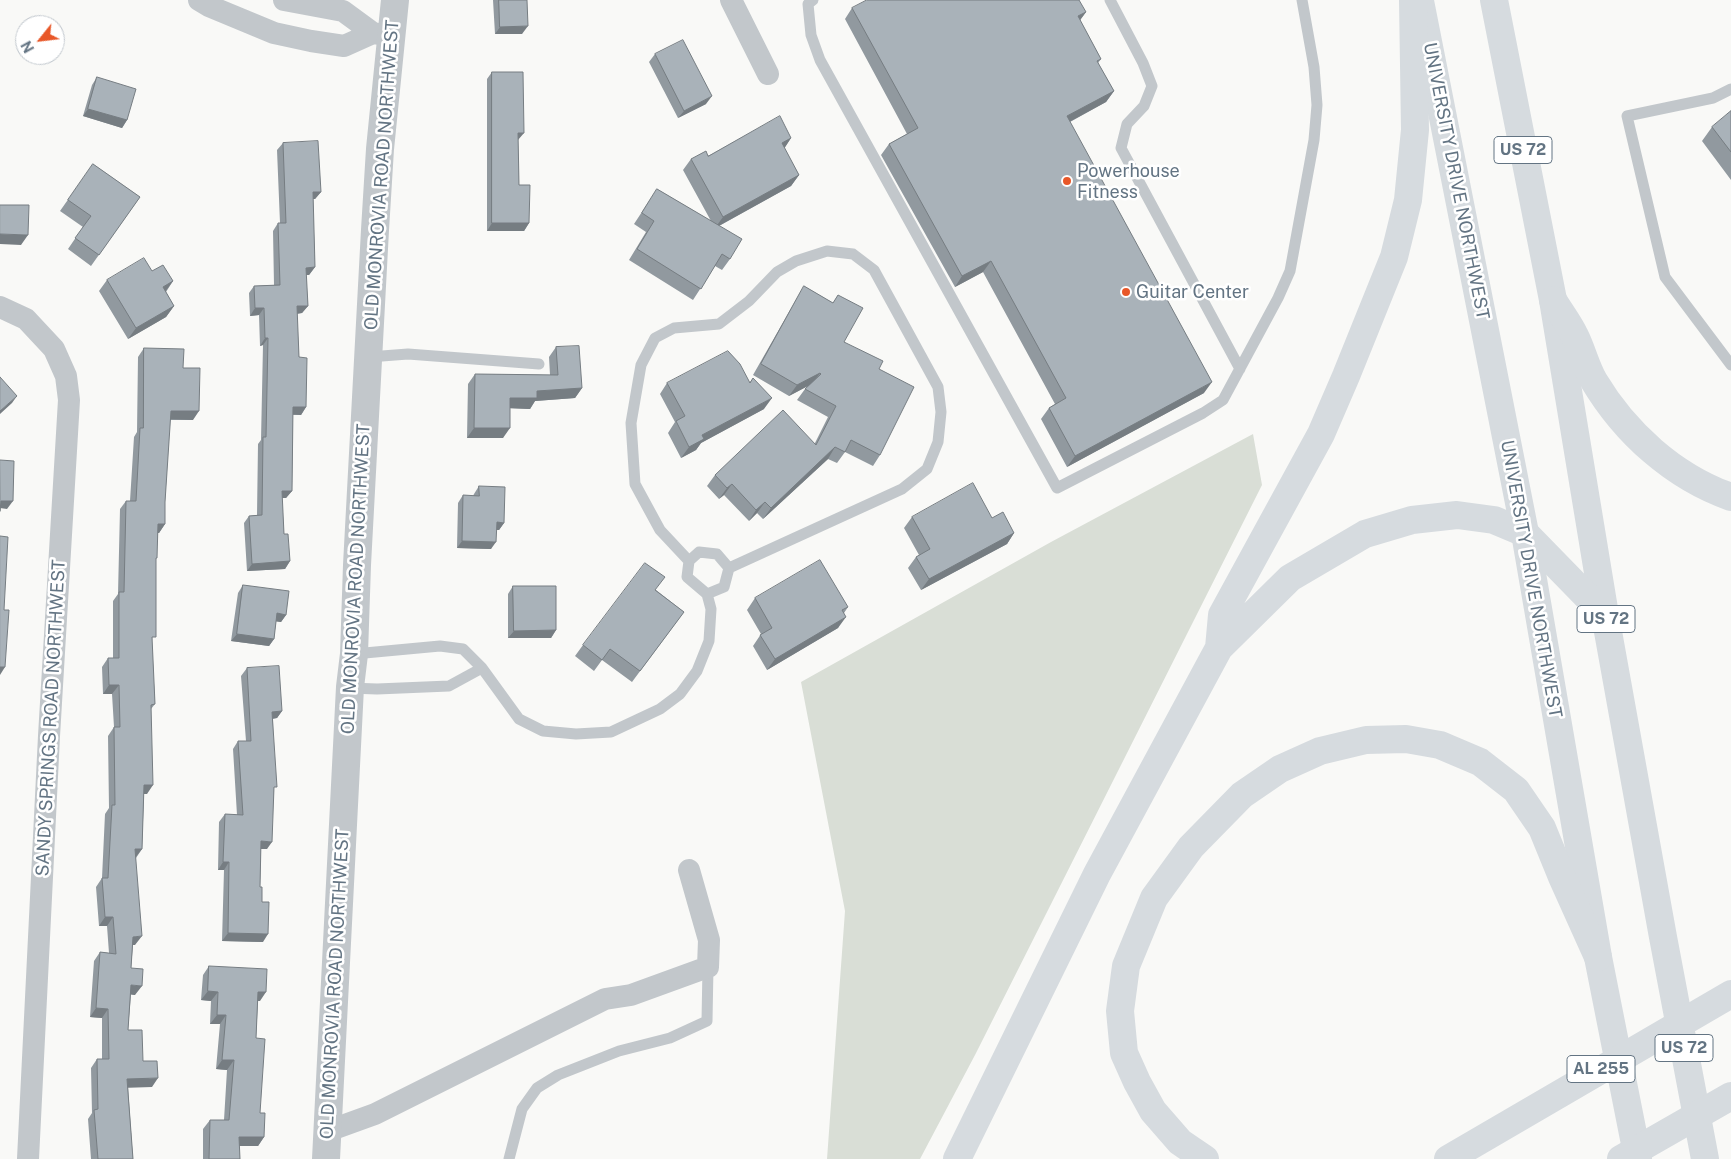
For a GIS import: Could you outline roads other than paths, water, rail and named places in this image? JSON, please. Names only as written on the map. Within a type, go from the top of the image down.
[{"type":"highway","points":[[1219,648],[1222,615],[1321,434],[1394,257],[1408,200],[1415,130],[1413,0]]},
{"type":"highway","name":"UNIVERSITY DRIVE NORTHWEST","points":[[1420,0],[1524,533],[1598,957],[1638,1159]]},
{"type":"highway","name":"US 72","points":[[1494,0],[1553,300],[1605,616],[1704,1159]]},
{"type":"highway","points":[[1553,300],[1574,334],[1594,380],[1621,420],[1650,449],[1687,476],[1731,498]]},
{"type":"highway","points":[[957,1159],[1097,874],[1219,648],[1290,578],[1365,534],[1412,520],[1457,515],[1494,520],[1524,533],[1605,616]]},
{"type":"highway","points":[[1205,1159],[1180,1142],[1153,1111],[1124,1053],[1120,1011],[1126,966],[1154,898],[1191,847],[1242,795],[1280,769],[1320,751],[1366,740],[1406,740],[1440,744],[1480,762],[1516,790],[1542,828],[1598,957]]},
{"type":"highway","name":"AL 255","points":[[1448,1159],[1731,994]]},
{"type":"highway","points":[[1621,1159],[1731,1096]]},
{"type":"highway","points":[[1429,1159],[1471,1144]]},
{"type":"street","points":[[200,0],[209,6],[274,33],[311,40],[344,46],[382,34]]},
{"type":"street","points":[[284,0],[343,11],[382,34]]},
{"type":"street","name":"OLD MONROVIA ROAD NORTHWEST","points":[[326,1159],[380,149],[382,34],[395,0]]},
{"type":"street","points":[[731,0],[768,74]]},
{"type":"street","name":"SANDY SPRINGS ROAD NORTHWEST","points":[[0,307],[26,319],[54,349],[66,376],[69,400],[49,736],[28,1159]]},
{"type":"street","points":[[328,1131],[375,1114],[605,999],[631,995],[708,966],[709,940],[689,870]]},
{"type":"lane","points":[[813,0],[808,4],[811,35],[820,60],[1057,488],[1203,413],[1222,400],[1278,298],[1290,271],[1312,150],[1317,105],[1314,67],[1302,0]]},
{"type":"lane","points":[[1110,0],[1143,63],[1152,86],[1144,106],[1126,124],[1121,148],[1240,369]]},
{"type":"lane","points":[[1731,89],[1713,98],[1627,116],[1666,277],[1731,365]]},
{"type":"lane","points":[[689,561],[660,530],[635,484],[631,423],[641,365],[655,338],[674,328],[719,324],[750,301],[777,272],[796,261],[826,251],[852,254],[874,270],[938,386],[942,412],[938,442],[927,469],[902,489],[729,568],[724,586],[707,594]]},
{"type":"lane","points":[[369,357],[408,354],[539,364]]},
{"type":"lane","points":[[354,654],[440,646],[462,649],[482,668],[519,719],[543,731],[576,734],[611,732],[660,710],[680,694],[697,671],[709,641],[710,609],[707,594],[687,577],[689,561],[699,552],[717,554],[729,568]]},
{"type":"lane","points":[[350,688],[449,686],[482,668]]},
{"type":"lane","points":[[510,1159],[522,1109],[537,1088],[558,1075],[619,1051],[670,1038],[707,1021],[708,966]]},
{"type":"place","name":"Powerhouse Fitness","points":[[1067,181]]},
{"type":"place","name":"Guitar Center","points":[[1126,292]]}]
